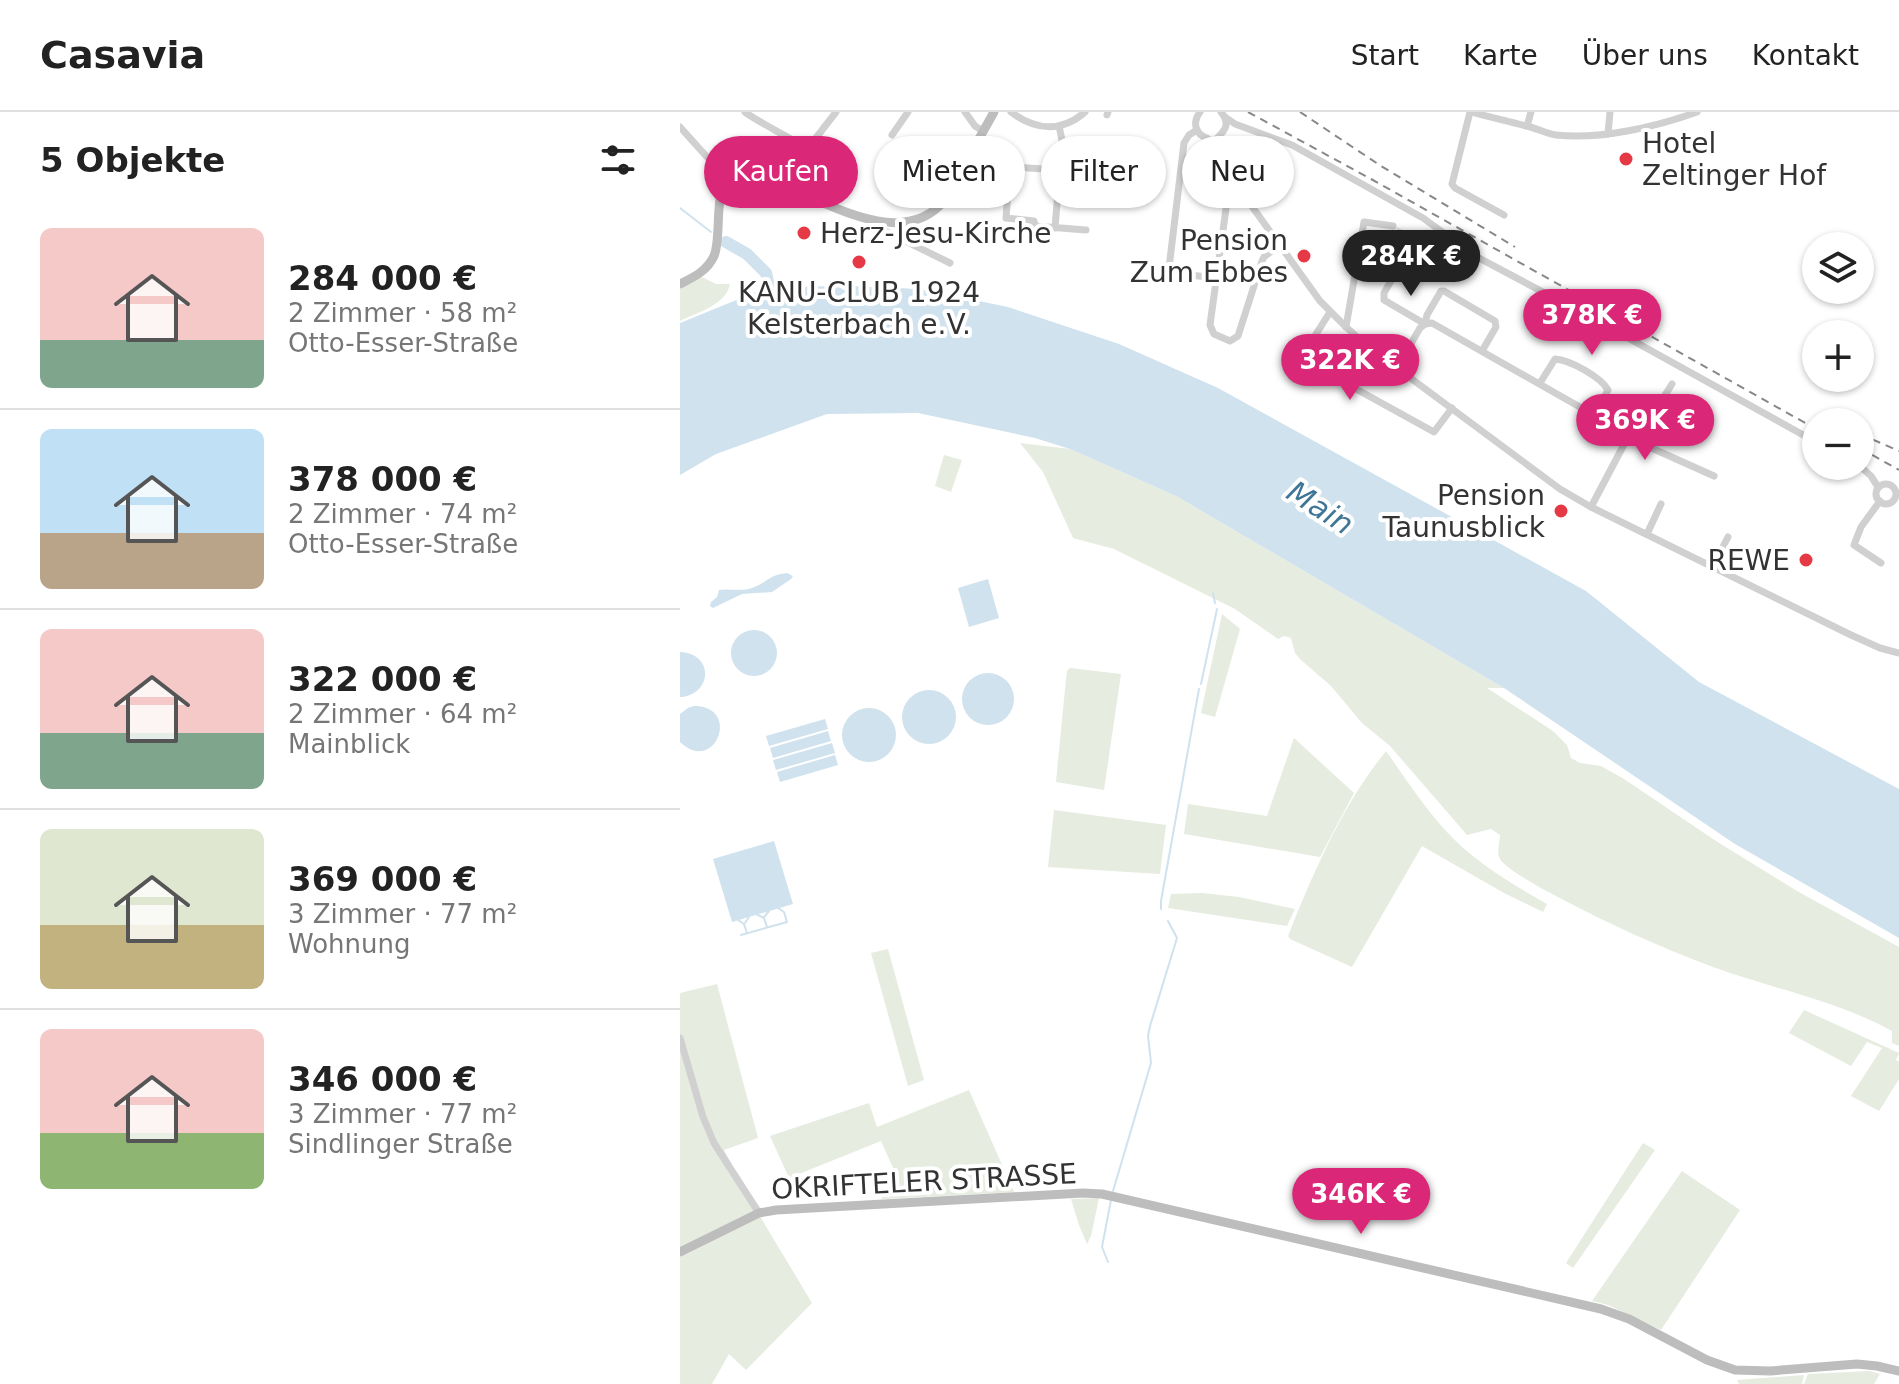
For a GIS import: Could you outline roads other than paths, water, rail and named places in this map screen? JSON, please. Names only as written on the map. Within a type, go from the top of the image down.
[{"type":"street","points":[[745,112],[803,146],[812,143],[836,112]]},
{"type":"street","points":[[892,135],[908,112]]},
{"type":"street","points":[[965,112],[983,131]]},
{"type":"street","points":[[836,208],[858,217],[885,222],[924,218],[944,201],[994,112]]},
{"type":"street","points":[[1011,112],[1043,127],[1072,122],[1085,112]]},
{"type":"street","points":[[1504,215],[1452,184],[1471,112],[1552,134],[1582,136],[1608,134],[1697,112]]},
{"type":"street","points":[[1527,126],[1531,112]]},
{"type":"street","points":[[1608,134],[1610,112]]},
{"type":"street","points":[[1659,113],[1660,123]]},
{"type":"street","points":[[1196,114],[1197,130],[1204,136]]},
{"type":"street","points":[[1220,136],[1225,129],[1223,115]]},
{"type":"street","points":[[1223,115],[1230,122],[1292,145],[1423,218],[1477,257],[1802,434]]},
{"type":"street","points":[[1059,126],[1061,136]]},
{"type":"street","points":[[680,127],[704,154]]},
{"type":"street","points":[[1225,129],[1249,130]]},
{"type":"street","points":[[1197,130],[1184,143],[1169,268],[1172,273],[1216,278]]},
{"type":"street","points":[[1041,169],[1013,167],[1009,170],[1006,218],[1034,221],[1035,226],[1086,230]]},
{"type":"street","points":[[680,284],[703,271],[713,258],[717,247],[720,208]]},
{"type":"street","points":[[1055,228],[1057,208]]},
{"type":"street","points":[[1226,208],[1210,325],[1214,334],[1230,341],[1238,336],[1262,261],[1279,245]]},
{"type":"street","points":[[1252,208],[1330,312],[1346,327],[1560,489],[1851,635],[1899,653]]},
{"type":"street","points":[[870,220],[881,229],[950,263]]},
{"type":"street","points":[[1346,327],[1364,222],[1393,226]]},
{"type":"street","points":[[1396,272],[1384,293],[1384,300],[1425,324]]},
{"type":"street","points":[[1425,324],[1427,315],[1441,291],[1444,291],[1495,321],[1496,327],[1482,351]]},
{"type":"street","points":[[1330,312],[1306,350],[1309,363],[1434,432],[1452,408]]},
{"type":"street","points":[[1397,368],[1420,328],[1432,323],[1633,438],[1714,476]]},
{"type":"street","points":[[1540,383],[1555,359],[1581,369],[1604,383],[1608,390],[1595,415]]},
{"type":"street","points":[[1591,507],[1633,438],[1672,384]]},
{"type":"street","points":[[1874,480],[1878,487]]},
{"type":"street","points":[[1882,484],[1890,484],[1898,494],[1887,504],[1876,495],[1882,484]]},
{"type":"street","points":[[1880,501],[1861,527],[1854,545],[1881,563]]},
{"type":"street","points":[[1647,534],[1661,504]]},
{"type":"street","points":[[1716,560],[1728,537]]},
{"type":"street","points":[[680,1038],[703,1117],[714,1143],[759,1213]]},
{"type":"street","name":"OKRIFTELER STRASSE","points":[[680,1252],[759,1213],[799,1208],[1102,1194],[1601,1309],[1629,1319],[1707,1360],[1735,1370],[1770,1371],[1857,1364],[1899,1371]]},
{"type":"water","name":"Main","points":[[768,287],[920,289],[1008,307],[1119,344],[1218,388],[1586,591],[1699,682],[1899,789],[1899,938],[1735,844],[1504,688],[1176,496],[1070,449],[1035,438],[918,413],[827,414],[716,454],[680,475],[680,323]]},
{"type":"water","points":[[787,573],[793,576],[791,579],[772,592],[742,594],[713,608],[710,606],[719,590],[748,589]]},
{"type":"water","points":[[988,579],[999,618],[969,627],[958,588]]},
{"type":"water","points":[[754,630],[770,637],[777,653],[770,669],[754,676],[738,669],[731,653],[738,637]]},
{"type":"water","points":[[680,652],[698,659],[705,673],[700,688],[683,697],[680,697]]},
{"type":"water","points":[[988,673],[1007,680],[1014,699],[1007,718],[988,725],[969,718],[962,699],[969,680]]},
{"type":"water","points":[[929,690],[948,698],[956,717],[948,736],[929,744],[910,736],[902,717],[910,698]]},
{"type":"water","points":[[694,706],[709,709],[717,716],[720,726],[718,737],[704,751],[693,750],[680,742],[680,714]]},
{"type":"water","points":[[869,708],[888,716],[896,735],[888,754],[869,762],[850,754],[842,735],[850,716]]},
{"type":"water","points":[[825,719],[828,729],[769,746],[766,736]]},
{"type":"water","points":[[828,731],[831,741],[773,758],[770,748]]},
{"type":"water","points":[[832,743],[835,753],[776,770],[773,760]]},
{"type":"water","points":[[835,755],[838,765],[780,782],[777,772]]},
{"type":"water","points":[[774,841],[793,904],[732,922],[713,859]]},
{"type":"waterway","points":[[680,208],[711,232]]},
{"type":"waterway","points":[[726,242],[747,254],[766,273],[773,302]]},
{"type":"waterway","points":[[1213,593],[1215,603]]},
{"type":"waterway","points":[[1201,684],[1217,609]]},
{"type":"waterway","points":[[1161,909],[1199,689]]},
{"type":"waterway","points":[[741,935],[787,922],[784,912],[778,908]]},
{"type":"waterway","points":[[764,917],[769,911]]},
{"type":"waterway","points":[[756,914],[764,918],[767,927]]},
{"type":"waterway","points":[[745,923],[749,917]]},
{"type":"waterway","points":[[738,920],[744,924],[747,933]]},
{"type":"waterway","points":[[1113,1191],[1151,1063],[1150,1026],[1177,938],[1168,921]]},
{"type":"waterway","points":[[1108,1262],[1102,1247],[1111,1200]]},
{"type":"railway","points":[[1248,112],[1802,421]]},
{"type":"railway","points":[[1300,112],[1381,166],[1515,247]]},
{"type":"railway","points":[[1874,440],[1899,451]]},
{"type":"railway","points":[[1874,456],[1899,470]]},
{"type":"place","name":"Hotel Zeltinger Hof","points":[[1626,159]]},
{"type":"place","name":"Herz-Jesu-Kirche","points":[[804,233]]},
{"type":"place","name":"Pension Zum Ebbes","points":[[1304,256]]},
{"type":"place","name":"KANU-CLUB 1924 Kelsterbach e.V.","points":[[859,262]]},
{"type":"place","name":"Pension Taunusblick","points":[[1561,511]]},
{"type":"place","name":"REWE","points":[[1806,560]]}]
